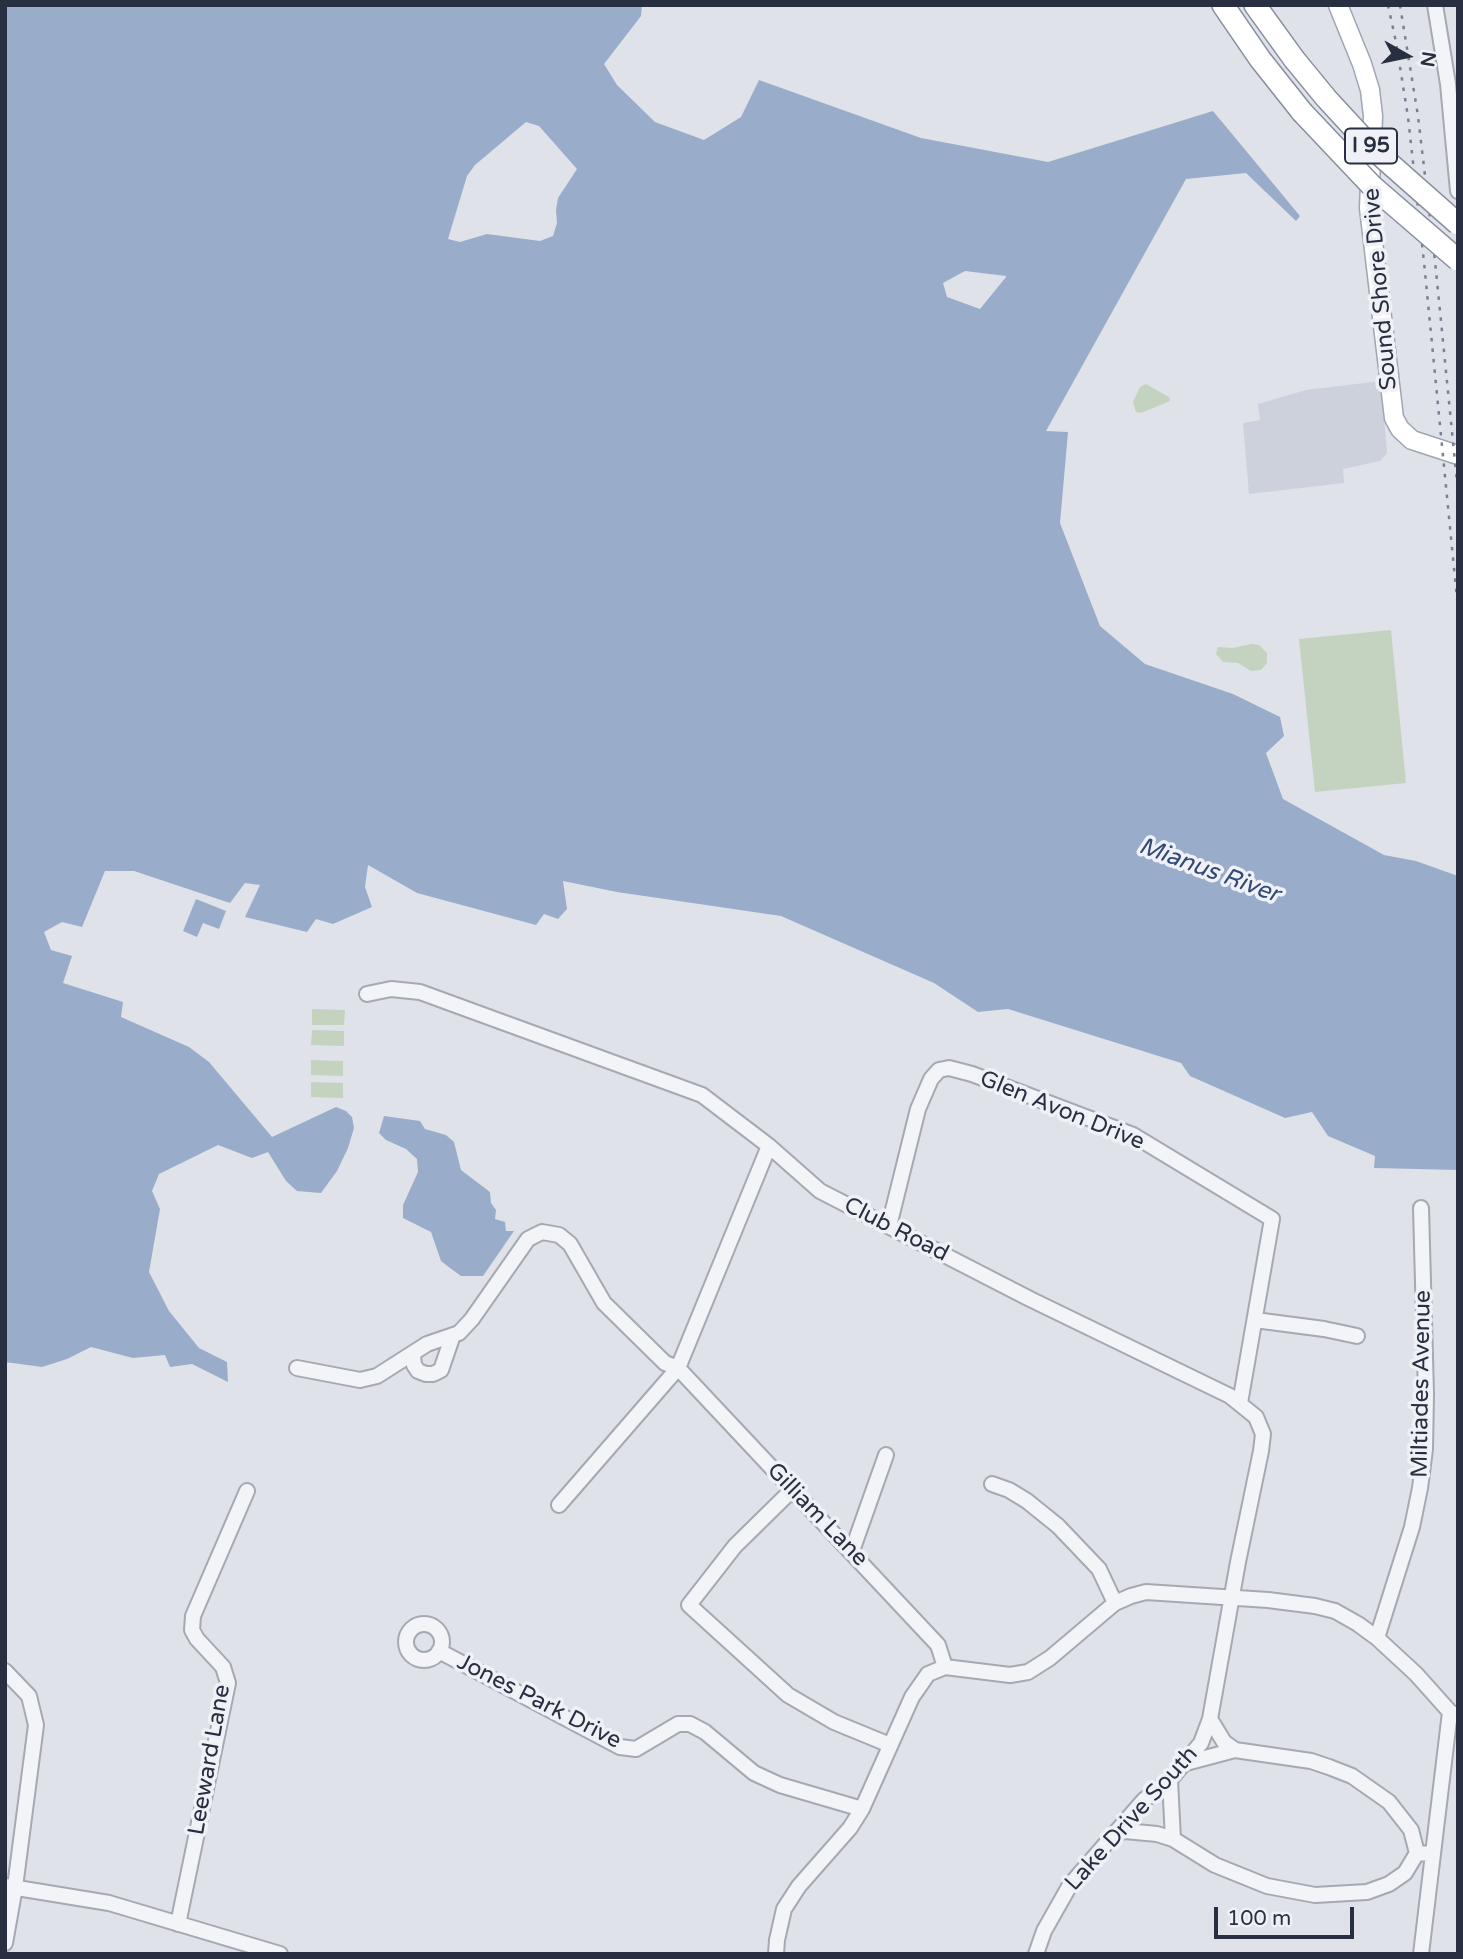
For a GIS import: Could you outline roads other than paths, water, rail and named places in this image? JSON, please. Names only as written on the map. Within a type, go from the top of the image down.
[{"type":"highway","points":[[1211,5],[1281,86]]},
{"type":"highway","name":"I 95","points":[[1223,5],[1302,112],[1372,186],[1458,260]]},
{"type":"highway","name":"I 95","points":[[1255,5],[1326,98],[1372,148],[1458,224]]},
{"type":"highway","points":[[1264,5],[1294,58]]},
{"type":"main road","name":"Sound Shore Drive","points":[[1340,6],[1370,90],[1373,116],[1369,208],[1394,418],[1403,433],[1412,440],[1458,455]]},
{"type":"street","points":[[1435,5],[1448,84],[1458,191]]},
{"type":"street","name":"Club Road","points":[[368,994],[391,989],[419,992],[702,1095],[769,1146],[820,1191],[1240,1403],[1252,1412],[1259,1422],[1263,1441],[1232,1597]]},
{"type":"street","name":"Glen Avon Drive","points":[[889,1226],[918,1109],[931,1079],[939,1070],[949,1068],[1052,1103],[1133,1135],[1272,1219],[1240,1403]]},
{"type":"street","points":[[559,1505],[678,1368],[769,1146]]},
{"type":"street","name":"Miltiades Avenue","points":[[1377,1638],[1412,1527],[1422,1475],[1426,1394],[1421,1208]]},
{"type":"street","name":"Gilliam Lane","points":[[453,1335],[459,1333],[471,1319],[528,1238],[542,1232],[559,1236],[570,1244],[604,1303],[665,1363],[678,1368],[852,1550],[938,1645],[945,1667]]},
{"type":"street","points":[[1255,1320],[1357,1336]]},
{"type":"street","points":[[297,1368],[360,1380],[377,1376],[427,1344],[453,1335]]},
{"type":"street","points":[[413,1355],[418,1371],[433,1374],[441,1370],[453,1335]]},
{"type":"street","points":[[852,1550],[886,1455]]},
{"type":"street","points":[[992,1484],[1009,1490],[1058,1526],[1099,1569],[1115,1603]]},
{"type":"street","points":[[792,1490],[735,1546],[689,1605],[788,1695],[834,1722],[890,1745]]},
{"type":"street","name":"Leeward Lane","points":[[178,1924],[228,1683],[223,1668],[192,1630],[193,1616],[247,1491]]},
{"type":"street","points":[[776,1954],[784,1909],[799,1886],[850,1828],[862,1809],[917,1689],[928,1674],[945,1667],[1010,1675],[1028,1672],[1050,1658],[1115,1603],[1146,1592],[1289,1602],[1326,1609],[1350,1619],[1377,1638],[1454,1714],[1421,1954]]},
{"type":"street","name":"Lake Drive South","points":[[1036,1954],[1044,1931],[1070,1885],[1144,1800],[1170,1780],[1201,1743],[1210,1719],[1232,1597]]},
{"type":"street","name":"Jones Park Drive","points":[[439,1651],[620,1747],[636,1749],[678,1724],[690,1724],[705,1732],[754,1773],[779,1786],[862,1809]]},
{"type":"street","points":[[5,1671],[29,1696],[36,1725],[10,1886],[5,1943]]},
{"type":"street","points":[[1210,1719],[1224,1742],[1235,1750]]},
{"type":"street","points":[[1113,1835],[1125,1831],[1142,1832],[1173,1839],[1193,1854],[1226,1870],[1268,1886],[1315,1895],[1367,1892],[1389,1884],[1405,1873],[1417,1853],[1411,1830],[1403,1817],[1389,1802],[1352,1776],[1311,1761],[1235,1750],[1186,1763]]},
{"type":"street","points":[[1170,1780],[1173,1839]]},
{"type":"street","points":[[1417,1853],[1433,1854]]},
{"type":"street","points":[[10,1886],[109,1903],[280,1954]]},
{"type":"water","name":"Mianus River","points":[[5,5],[642,5],[641,16],[604,64],[617,85],[655,122],[704,140],[741,117],[759,80],[921,138],[1048,162],[1213,111],[1300,216],[1296,221],[1246,173],[1186,179],[1046,431],[1068,432],[1060,523],[1100,626],[1145,664],[1233,694],[1280,717],[1284,736],[1266,753],[1283,799],[1384,855],[1416,861],[1458,876],[1458,1170],[1374,1168],[1375,1156],[1328,1136],[1312,1112],[1285,1118],[1190,1076],[1181,1063],[1008,1009],[978,1012],[934,983],[781,916],[617,892],[563,881],[567,909],[558,919],[544,914],[536,925],[417,893],[368,865],[365,887],[372,907],[333,924],[316,919],[307,932],[245,917],[260,885],[245,883],[230,903],[134,871],[105,871],[82,927],[62,922],[44,932],[51,950],[72,956],[63,983],[123,1002],[121,1017],[189,1047],[209,1062],[272,1137],[336,1107],[352,1117],[354,1128],[337,1171],[321,1193],[297,1191],[286,1181],[268,1152],[252,1158],[218,1145],[159,1174],[152,1191],[160,1209],[149,1272],[169,1311],[199,1348],[227,1362],[228,1382],[192,1364],[170,1367],[165,1355],[133,1358],[91,1347],[42,1367],[5,1362]],"holes":[[[526,122],[539,126],[577,169],[558,198],[557,223],[553,236],[540,241],[487,234],[460,242],[448,239],[467,176],[475,165]],[[965,271],[1006,276],[1006,277],[980,309],[947,297],[943,283]]]},
{"type":"water","points":[[196,899],[226,911],[219,929],[203,923],[197,937],[183,931]]},
{"type":"water","points":[[384,1116],[420,1121],[425,1129],[446,1135],[454,1142],[461,1170],[490,1192],[491,1203],[496,1210],[495,1219],[505,1222],[506,1231],[514,1231],[483,1276],[461,1276],[441,1261],[431,1232],[403,1218],[403,1205],[418,1172],[417,1159],[379,1133]]},
{"type":"railway","points":[[1388,5],[1408,117],[1458,609]]},
{"type":"railway","points":[[1400,5],[1418,116],[1458,492]]}]
